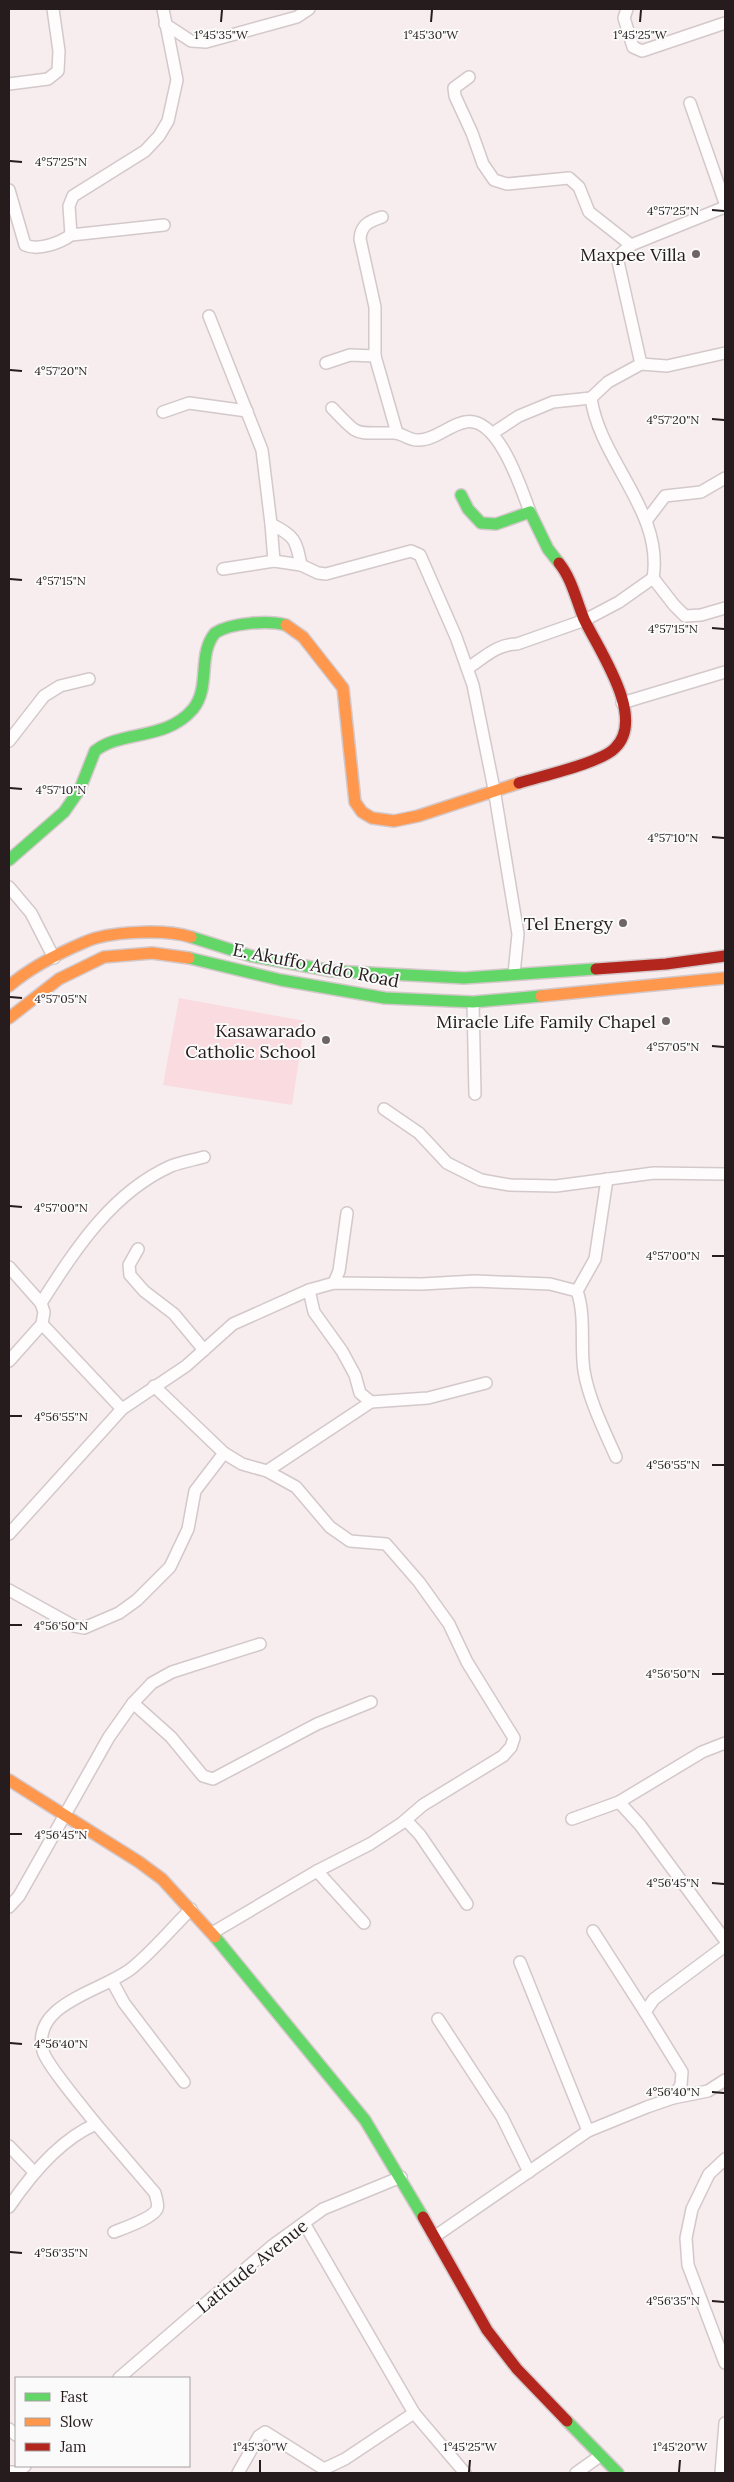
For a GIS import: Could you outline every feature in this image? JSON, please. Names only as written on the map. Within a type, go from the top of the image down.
[{"type":"street","points":[[9,84],[48,79],[58,71],[59,52],[53,9]]},
{"type":"street","points":[[71,235],[69,206],[73,196],[145,151],[159,136],[168,121],[177,80],[163,9]]},
{"type":"street","points":[[166,24],[191,41],[206,42],[297,17],[309,9]]},
{"type":"street","points":[[627,9],[624,18],[633,47],[636,50],[642,51],[725,23]]},
{"type":"street","points":[[470,77],[454,88],[455,96],[472,133],[483,164],[494,180],[506,184],[569,178],[579,187],[589,212],[630,245]]},
{"type":"street","points":[[690,103],[725,203]]},
{"type":"street","points":[[9,190],[25,245],[34,248],[59,242],[71,235],[164,225]]},
{"type":"street","points":[[641,364],[618,269],[617,257],[630,245],[725,207]]},
{"type":"street","points":[[382,217],[369,222],[362,228],[360,239],[375,307],[375,356],[397,433]]},
{"type":"street","points":[[209,316],[262,450],[274,561]]},
{"type":"street","points":[[493,434],[519,416],[553,402],[591,398],[608,382],[641,364],[667,366],[725,353]]},
{"type":"street","points":[[326,363],[350,355],[375,356]]},
{"type":"street","points":[[468,668],[496,647],[506,644],[517,644],[584,620],[620,602],[653,578],[656,560],[646,521],[604,442],[594,417],[591,398]]},
{"type":"street","points":[[162,412],[189,403],[247,411]]},
{"type":"street","points":[[9,860],[64,812],[80,789],[95,752],[99,747],[113,740],[143,736],[175,722],[192,710],[200,700],[209,641],[214,634],[224,628],[270,622],[293,627],[304,637],[343,688],[355,802],[359,809],[376,820],[398,821],[416,818],[494,789],[601,757],[614,750],[622,741],[626,717],[610,667],[584,620],[566,572],[548,549],[530,512],[518,478],[493,434],[475,422],[465,422],[422,440],[411,440],[397,433],[359,433],[350,428],[332,408]]},
{"type":"street","points":[[646,521],[665,496],[701,492],[725,478]]},
{"type":"street","points":[[461,495],[471,518],[483,525],[490,525],[530,512]]},
{"type":"street","points":[[271,524],[292,536],[296,543],[301,566]]},
{"type":"street","points":[[223,569],[274,561],[301,566],[326,574],[411,551],[420,555],[468,668],[494,789],[518,934],[514,974]]},
{"type":"street","points":[[653,578],[685,616],[700,616],[725,608]]},
{"type":"street","points":[[622,703],[725,672]]},
{"type":"street","points":[[9,741],[44,696],[60,686],[89,679]]},
{"type":"street","points":[[9,888],[31,913],[54,958]]},
{"type":"street","name":"E. Akuffo Addo Road","points":[[9,986],[20,976],[86,941],[118,934],[156,932],[185,935],[251,956],[332,971],[464,978],[666,964],[725,956]]},
{"type":"street","name":"E. Akuffo Addo Road","points":[[9,1018],[59,979],[104,957],[152,953],[203,960],[281,980],[385,998],[473,1002],[725,978]]},
{"type":"street","points":[[473,1002],[475,1094]]},
{"type":"street","points":[[384,1109],[419,1133],[447,1163],[481,1180],[510,1185],[556,1186],[654,1173],[725,1174]]},
{"type":"street","points":[[41,1303],[98,1220],[131,1190],[171,1166],[204,1157]]},
{"type":"street","points":[[607,1179],[595,1259],[577,1291],[582,1305],[581,1343],[584,1373],[600,1420],[616,1457]]},
{"type":"street","points":[[334,1283],[339,1271],[347,1213]]},
{"type":"street","points":[[138,1248],[129,1265],[130,1275],[144,1291],[174,1314],[204,1350]]},
{"type":"street","points":[[9,1267],[41,1303],[44,1312],[42,1324],[9,1361]]},
{"type":"street","points":[[9,1534],[122,1409],[186,1366],[233,1324],[309,1290],[334,1283],[422,1284],[475,1281],[550,1284],[577,1291]]},
{"type":"street","points":[[309,1290],[314,1312],[342,1351],[355,1375],[360,1393],[371,1402]]},
{"type":"street","points":[[42,1324],[122,1409]]},
{"type":"street","points":[[267,1471],[371,1402],[428,1398],[486,1383]]},
{"type":"street","points":[[154,1386],[224,1453],[242,1464],[267,1471],[296,1488],[330,1527],[350,1541],[386,1544],[397,1555],[449,1624],[467,1662],[514,1738],[511,1747],[503,1756],[423,1805],[406,1820],[370,1844],[317,1871],[212,1933]]},
{"type":"street","points":[[9,1590],[74,1626],[84,1628],[118,1613],[137,1600],[170,1568],[188,1529],[195,1491],[224,1453]]},
{"type":"street","points":[[9,1907],[19,1896],[109,1737],[133,1703],[152,1682],[172,1672],[260,1644]]},
{"type":"street","points":[[133,1703],[171,1737],[203,1776],[213,1779],[317,1724],[371,1702]]},
{"type":"street","points":[[572,1819],[619,1802],[702,1752],[725,1744]]},
{"type":"street","points":[[9,1780],[139,1862],[162,1880],[191,1909],[365,2120],[401,2177],[487,2330],[517,2369],[618,2473]]},
{"type":"street","points":[[619,1802],[640,1825],[725,1940]]},
{"type":"street","points":[[406,1820],[420,1834],[467,1904]]},
{"type":"street","points":[[317,1871],[364,1923]]},
{"type":"street","points":[[114,2232],[152,2215],[158,2203],[155,2193],[96,2124],[43,2053],[41,2038],[43,2026],[49,2016],[95,1987],[112,1981],[130,1970],[147,1956],[191,1909]]},
{"type":"street","points":[[594,1931],[682,2072],[681,2085],[673,2098]]},
{"type":"street","points":[[644,2012],[654,1999],[725,1946]]},
{"type":"street","points":[[520,1962],[588,2132]]},
{"type":"street","points":[[112,1981],[124,2003],[184,2082]]},
{"type":"street","points":[[438,2019],[502,2117],[529,2172]]},
{"type":"street","points":[[434,2237],[588,2132],[673,2098],[708,2091],[725,2080]]},
{"type":"street","points":[[9,2207],[34,2172],[80,2131],[96,2124]]},
{"type":"street","points":[[9,2146],[34,2172]]},
{"type":"street","points":[[725,2159],[709,2174],[692,2208],[686,2238],[688,2265],[725,2363]]},
{"type":"street","name":"Latitude Avenue","points":[[119,2377],[272,2246],[323,2208],[401,2177]]},
{"type":"street","points":[[304,2223],[414,2413],[465,2473]]},
{"type":"street","points":[[238,2473],[259,2436],[265,2432],[324,2471],[414,2413]]},
{"type":"street","points":[[720,2473],[725,2423]]},
{"type":"street","points":[[576,2473],[600,2456]]},
{"type":"shaded area","points":[[179,998],[305,1021],[292,1105],[163,1085]]},
{"type":"traffic: fast","points":[[461,495],[468,509],[481,523],[496,524],[530,512],[548,549],[559,563]]},
{"type":"traffic: fast","points":[[9,860],[64,812],[80,789],[95,751],[117,740],[157,731],[170,726],[182,719],[193,709],[202,691],[206,651],[215,633],[230,627],[249,623],[278,623],[286,625]]},
{"type":"traffic: fast","points":[[191,937],[251,956],[332,971],[464,978],[596,969]]},
{"type":"traffic: fast","points":[[189,958],[281,980],[385,998],[473,1002],[541,996]]},
{"type":"traffic: fast","points":[[215,1937],[365,2120],[423,2217]]},
{"type":"traffic: fast","points":[[567,2421],[618,2473]]},
{"type":"traffic: slow","points":[[286,625],[303,637],[343,688],[355,802],[362,812],[372,818],[394,821],[418,816],[519,783]]},
{"type":"traffic: slow","points":[[9,986],[45,961],[95,938],[137,932],[180,934],[191,937]]},
{"type":"traffic: slow","points":[[9,1018],[59,979],[104,957],[152,953],[189,958]]},
{"type":"traffic: slow","points":[[541,996],[725,978]]},
{"type":"traffic: slow","points":[[9,1780],[139,1862],[162,1879],[215,1937]]},
{"type":"traffic: jam","points":[[519,783],[584,764],[608,754],[615,748],[623,735],[626,719],[617,684],[584,619],[567,576],[559,563]]},
{"type":"traffic: jam","points":[[596,969],[666,964],[725,956]]},
{"type":"traffic: jam","points":[[423,2217],[487,2330],[517,2369],[567,2421]]},
{"type":"place","name":"Maxpee Villa","points":[[696,254]]},
{"type":"place","name":"Tel Energy","points":[[623,923]]},
{"type":"place","name":"Miracle Life Family Chapel","points":[[666,1021]]},
{"type":"place","name":"Kasawarado Catholic School","points":[[326,1040]]}]
